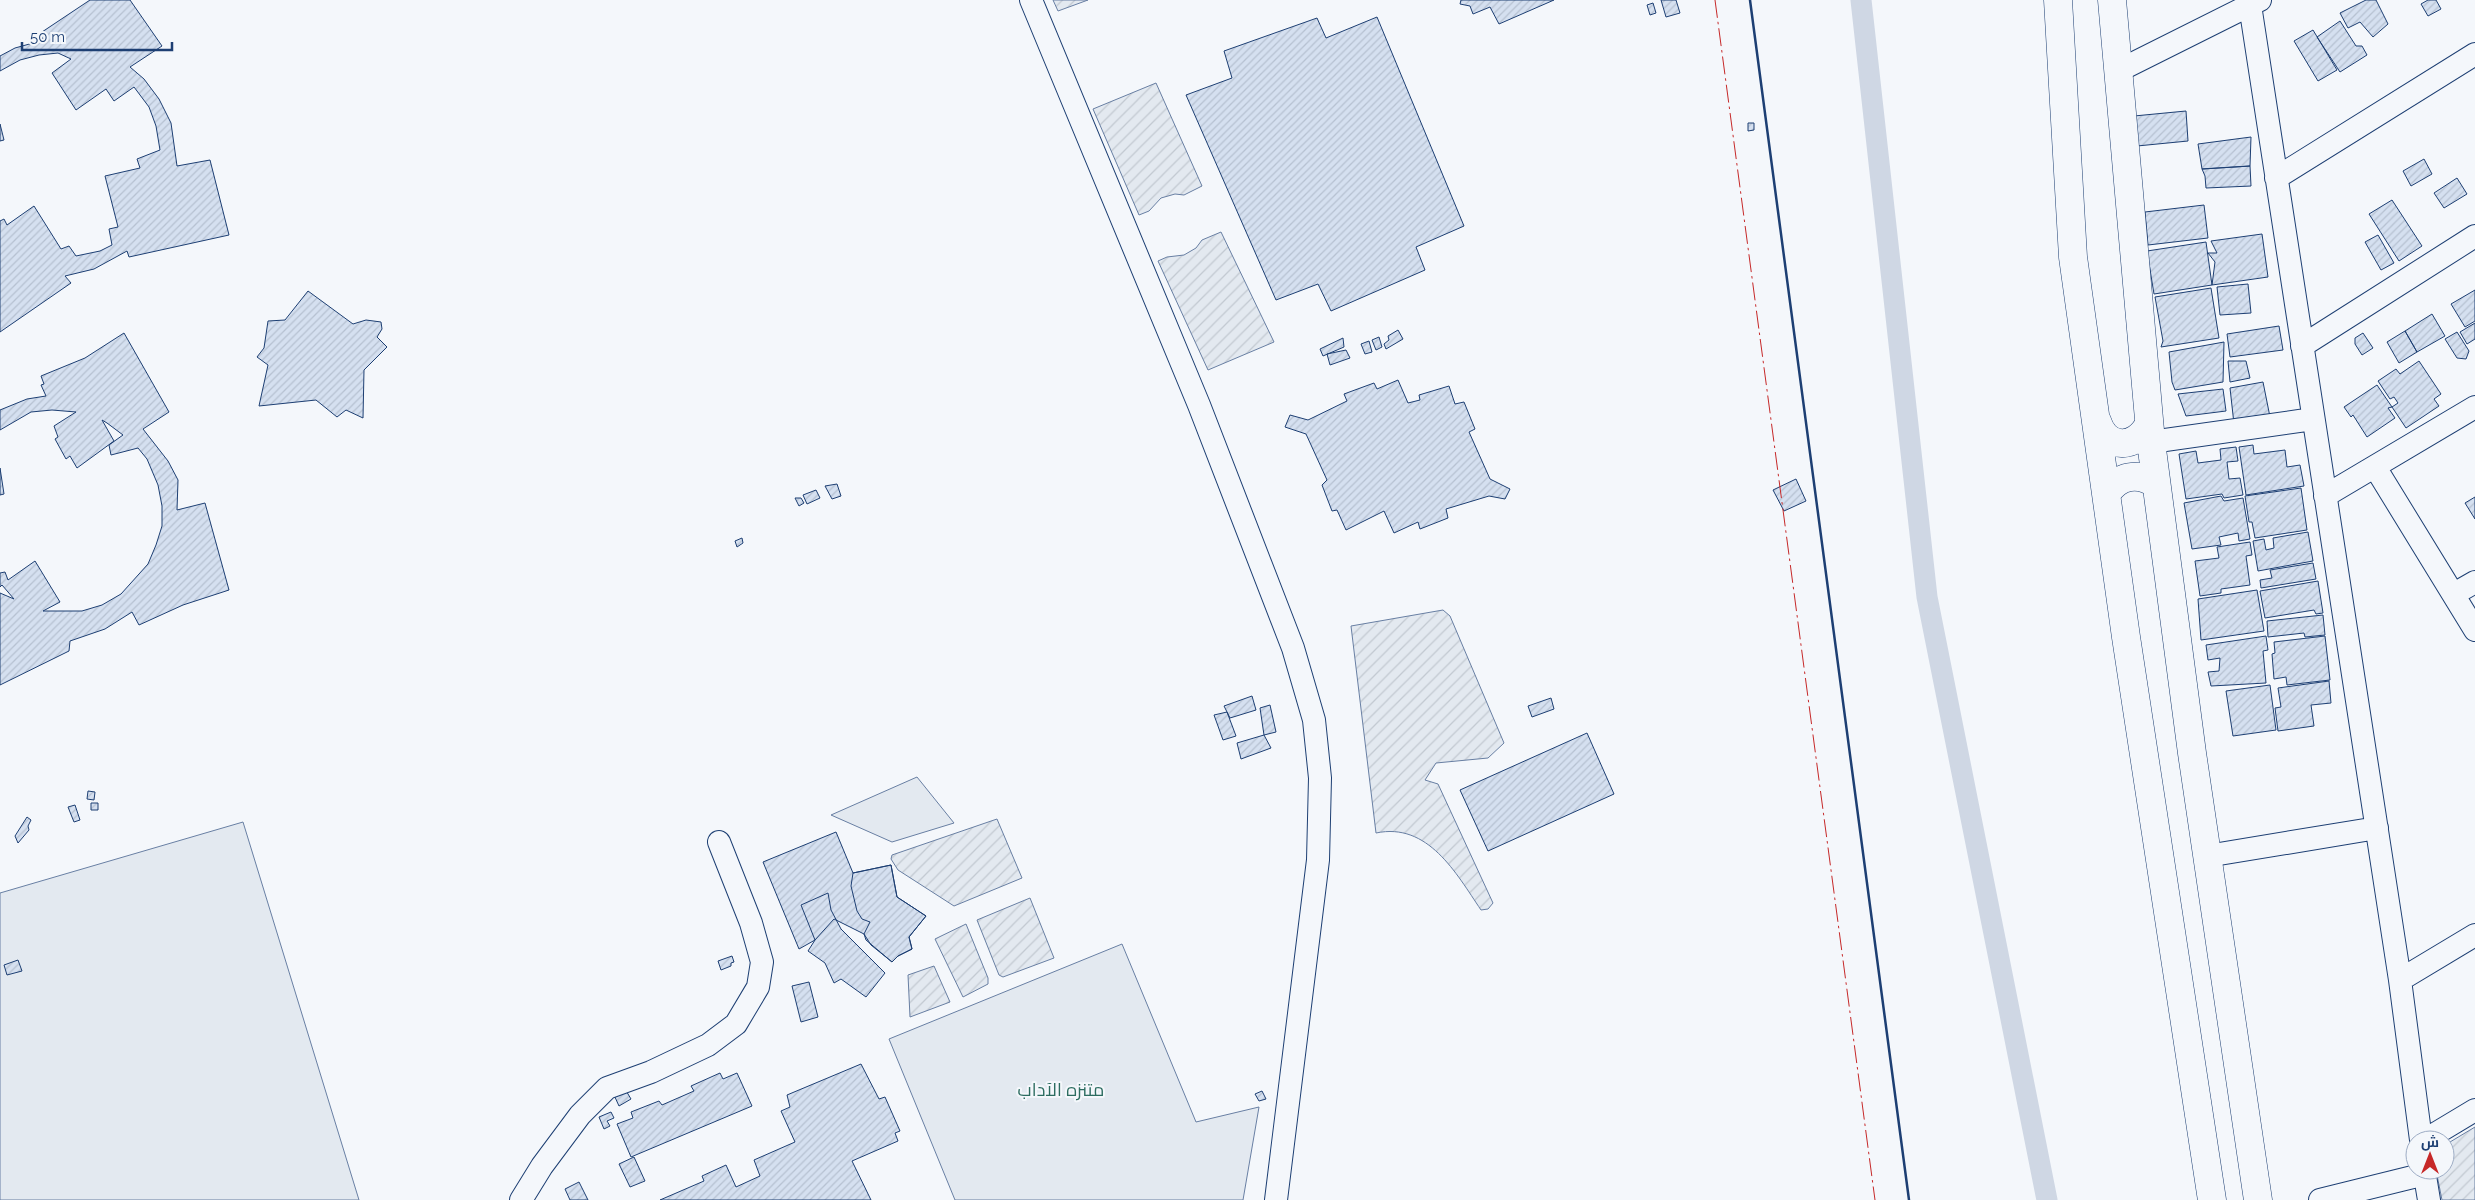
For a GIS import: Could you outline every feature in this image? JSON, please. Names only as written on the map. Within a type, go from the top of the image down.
[{"type":"main road","points":[[2058,0],[2073,257],[2126,637],[2212,1200]]},
{"type":"main road","points":[[2112,0],[2156,484],[2258,1200]]},
{"type":"main road","points":[[2097,421],[2104,435],[2119,443],[2135,441],[2144,434],[2150,433]]},
{"type":"main road","points":[[2107,493],[2112,486],[2125,477],[2141,476],[2156,484]]},
{"type":"street","points":[[1030,0],[1199,405],[1292,648],[1314,720],[1320,778],[1318,860],[1276,1200]]},
{"type":"street","points":[[2118,71],[2255,2],[2276,178],[2400,980],[2420,1130]]},
{"type":"street","points":[[2276,178],[2475,54]]},
{"type":"street","points":[[2302,346],[2475,236]]},
{"type":"street","points":[[2325,496],[2475,407]]},
{"type":"street","points":[[2150,433],[2314,419]]},
{"type":"street","points":[[2375,466],[2475,630]]},
{"type":"street","points":[[2454,594],[2475,582]]},
{"type":"street","points":[[2208,856],[2377,828]]},
{"type":"street","points":[[521,1200],[542,1166],[580,1115],[607,1088],[651,1072],[708,1045],[736,1024],[758,987],[762,962],[751,923],[719,842]]},
{"type":"street","points":[[2400,980],[2475,935]]},
{"type":"street","points":[[2442,1130],[2475,1110]]},
{"type":"street","points":[[2320,1200],[2405,1177]]},
{"type":"street","points":[[2425,1180],[2429,1200]]},
{"type":"green space","points":[[1053,0],[1088,0],[1058,11]]},
{"type":"green space","points":[[1156,83],[1202,186],[1184,195],[1175,194],[1161,198],[1149,211],[1139,215],[1093,109]]},
{"type":"green space","points":[[1221,232],[1274,342],[1208,370],[1158,261],[1167,257],[1184,255],[1196,248],[1202,240]]},
{"type":"green space","points":[[1443,610],[1450,616],[1504,743],[1488,758],[1436,763],[1425,780],[1438,784],[1493,903],[1488,909],[1481,910],[1451,866],[1425,843],[1411,835],[1394,832],[1376,833],[1351,626]]},
{"type":"green space","points":[[917,777],[954,823],[892,842],[831,815]]},
{"type":"green space","points":[[997,819],[1022,878],[954,906],[898,870],[891,859],[892,855]]},
{"type":"green space","points":[[243,822],[359,1200],[0,1200],[0,893]]},
{"type":"green space","points":[[1030,898],[1054,958],[1003,977],[999,975],[977,920]]},
{"type":"green space","points":[[966,924],[988,978],[988,984],[963,997],[935,939]]},
{"type":"green space","name":"متنزه الآداب","points":[[1122,944],[1196,1122],[1259,1107],[1243,1200],[955,1200],[889,1039]]},
{"type":"green space","points":[[934,966],[950,1002],[910,1017],[908,975]]},
{"type":"green space","points":[[2475,1127],[2475,1200],[2442,1200],[2438,1180],[2455,1180],[2455,1139]]},
{"type":"building","points":[[90,0],[130,0],[162,46],[130,67],[144,79],[159,99],[171,123],[177,166],[210,160],[229,235],[129,257],[127,251],[94,269],[65,276],[71,283],[0,332],[0,221],[4,219],[7,225],[34,206],[61,249],[69,246],[76,256],[100,251],[112,245],[109,229],[118,227],[105,176],[140,168],[137,159],[160,150],[156,126],[149,107],[134,87],[114,101],[106,89],[76,110],[52,73],[71,59],[58,53],[39,55],[20,60],[0,71],[0,56],[15,48],[44,40],[39,34]]},
{"type":"building","points":[[1461,0],[1554,0],[1499,24],[1490,7],[1473,14],[1470,6],[1460,4]]},
{"type":"building","points":[[1661,0],[1676,0],[1680,13],[1666,17]]},
{"type":"building","points":[[2366,0],[2376,0],[2388,24],[2373,37],[2360,22],[2348,28],[2340,13]]},
{"type":"building","points":[[2428,0],[2436,0],[2441,9],[2428,16],[2421,4]]},
{"type":"building","points":[[1653,3],[1656,13],[1650,15],[1647,5]]},
{"type":"building","points":[[1377,17],[1464,226],[1416,247],[1425,270],[1331,311],[1318,284],[1276,300],[1186,95],[1232,78],[1224,51],[1317,18],[1326,38]]},
{"type":"building","points":[[2340,21],[2356,46],[2362,46],[2367,55],[2340,72],[2317,37]]},
{"type":"building","points":[[2313,30],[2337,70],[2318,81],[2294,41]]},
{"type":"building","points":[[2186,111],[2188,141],[2137,146],[2134,116]]},
{"type":"building","points":[[1748,123],[1754,123],[1754,130],[1748,131]]},
{"type":"building","points":[[0,124],[4,140],[0,141]]},
{"type":"building","points":[[2251,137],[2250,166],[2202,169],[2198,144]]},
{"type":"building","points":[[2424,159],[2432,174],[2411,186],[2403,171]]},
{"type":"building","points":[[2250,166],[2251,186],[2206,188],[2202,169]]},
{"type":"building","points":[[2457,178],[2467,194],[2444,208],[2434,193]]},
{"type":"building","points":[[2392,200],[2422,246],[2399,261],[2369,214]]},
{"type":"building","points":[[2204,205],[2208,238],[2148,245],[2145,212]]},
{"type":"building","points":[[2262,234],[2268,277],[2212,285],[2215,262],[2208,253],[2217,253],[2211,241]]},
{"type":"building","points":[[2378,235],[2394,263],[2381,270],[2365,242]]},
{"type":"building","points":[[2206,242],[2212,285],[2154,294],[2147,251]]},
{"type":"building","points":[[2248,284],[2251,313],[2220,315],[2217,287]]},
{"type":"building","points":[[2211,288],[2219,338],[2161,347],[2163,341],[2155,297]]},
{"type":"building","points":[[2475,290],[2475,321],[2465,327],[2451,304]]},
{"type":"building","points":[[308,291],[353,324],[366,320],[381,322],[382,329],[377,337],[387,347],[364,370],[363,418],[346,410],[337,417],[316,400],[259,406],[268,365],[257,357],[264,348],[268,321],[285,320]]},
{"type":"building","points":[[2432,314],[2445,336],[2417,352],[2405,331]]},
{"type":"building","points":[[2475,323],[2475,339],[2467,344],[2460,332]]},
{"type":"building","points":[[2279,326],[2283,350],[2230,357],[2227,334]]},
{"type":"building","points":[[1398,330],[1403,339],[1386,349],[1384,344],[1389,340],[1388,336]]},
{"type":"building","points":[[2405,331],[2417,352],[2399,363],[2387,342]]},
{"type":"building","points":[[2457,332],[2469,351],[2466,359],[2457,358],[2445,339]]},
{"type":"building","points":[[124,333],[169,412],[143,429],[168,461],[178,480],[177,510],[205,503],[229,590],[183,605],[139,625],[132,612],[105,629],[70,641],[69,651],[0,685],[0,593],[14,599],[2,585],[0,587],[0,573],[5,572],[8,580],[35,561],[60,602],[43,611],[82,611],[102,605],[121,594],[148,564],[156,545],[162,526],[162,506],[158,485],[147,459],[138,448],[111,455],[109,445],[123,435],[107,423],[102,420],[114,441],[77,468],[70,456],[66,459],[55,439],[58,437],[54,426],[76,412],[52,410],[31,412],[0,430],[0,410],[27,399],[46,396],[41,385],[44,384],[41,376],[85,358]]},
{"type":"building","points":[[2363,333],[2373,348],[2362,355],[2355,344],[2355,338]]},
{"type":"building","points":[[1379,337],[1382,347],[1376,350],[1372,340]]},
{"type":"building","points":[[1343,338],[1344,347],[1323,356],[1320,349]]},
{"type":"building","points":[[1369,341],[1372,352],[1365,354],[1361,344]]},
{"type":"building","points":[[2224,342],[2223,382],[2175,390],[2172,382],[2169,352]]},
{"type":"building","points":[[1346,350],[1350,358],[1330,365],[1327,354]]},
{"type":"building","points":[[2228,361],[2246,361],[2250,378],[2230,382]]},
{"type":"building","points":[[2419,361],[2441,394],[2434,399],[2439,406],[2406,428],[2392,407],[2398,403],[2394,397],[2390,399],[2378,381],[2396,369],[2400,374]]},
{"type":"building","points":[[1398,380],[1408,403],[1420,400],[1419,395],[1449,386],[1455,404],[1464,402],[1475,429],[1469,432],[1490,479],[1510,489],[1505,499],[1489,496],[1446,509],[1448,518],[1420,529],[1418,522],[1394,533],[1384,511],[1346,530],[1337,510],[1332,511],[1322,485],[1327,480],[1306,434],[1285,427],[1290,415],[1308,420],[1347,401],[1344,394],[1374,383],[1377,389]]},
{"type":"building","points":[[2263,382],[2270,417],[2234,424],[2230,388]]},
{"type":"building","points":[[2377,385],[2392,407],[2388,408],[2395,418],[2367,437],[2353,415],[2351,417],[2344,407]]},
{"type":"building","points":[[2223,389],[2226,411],[2186,416],[2178,394]]},
{"type":"building","points":[[2253,445],[2254,454],[2285,450],[2287,467],[2300,465],[2304,486],[2246,495],[2239,447]]},
{"type":"building","points":[[2236,447],[2238,461],[2227,462],[2229,479],[2240,478],[2243,495],[2224,498],[2222,494],[2186,499],[2179,454],[2196,451],[2198,463],[2221,460],[2220,449]]},
{"type":"building","points":[[0,468],[4,494],[0,495]]},
{"type":"building","points":[[1796,479],[1806,501],[1784,511],[1773,490]]},
{"type":"building","points":[[837,484],[841,496],[832,499],[825,486]]},
{"type":"building","points":[[2301,488],[2307,530],[2255,538],[2252,522],[2249,522],[2245,496]]},
{"type":"building","points":[[816,490],[820,498],[807,504],[803,495]]},
{"type":"building","points":[[2221,496],[2224,501],[2243,498],[2250,539],[2239,541],[2238,533],[2219,537],[2221,545],[2192,549],[2184,503]]},
{"type":"building","points":[[2475,497],[2475,519],[2465,503]]},
{"type":"building","points":[[795,498],[801,498],[804,503],[799,506]]},
{"type":"building","points":[[2308,532],[2313,561],[2258,571],[2253,541],[2264,539],[2266,550],[2274,548],[2273,538]]},
{"type":"building","points":[[742,538],[743,543],[737,547],[735,541]]},
{"type":"building","points":[[2250,542],[2252,555],[2246,556],[2250,585],[2221,589],[2221,593],[2200,596],[2195,561],[2219,558],[2217,547]]},
{"type":"building","points":[[2313,563],[2316,579],[2261,588],[2260,580],[2272,578],[2270,570]]},
{"type":"building","points":[[2318,581],[2323,613],[2316,614],[2314,610],[2265,618],[2260,591]]},
{"type":"building","points":[[2257,590],[2264,631],[2201,640],[2198,599]]},
{"type":"building","points":[[2323,615],[2325,635],[2305,637],[2304,633],[2268,637],[2267,621]]},
{"type":"building","points":[[2266,636],[2268,650],[2263,651],[2266,683],[2211,686],[2208,672],[2219,671],[2220,658],[2208,660],[2206,645]]},
{"type":"building","points":[[2325,636],[2330,680],[2287,685],[2286,677],[2274,679],[2272,654],[2275,653],[2274,642]]},
{"type":"building","points":[[2329,681],[2331,703],[2311,705],[2314,726],[2278,731],[2275,708],[2281,707],[2278,688]]},
{"type":"building","points":[[2270,685],[2276,730],[2233,736],[2226,691]]},
{"type":"building","points":[[1252,696],[1256,710],[1230,718],[1224,706]]},
{"type":"building","points":[[1551,698],[1554,709],[1532,717],[1528,706]]},
{"type":"building","points":[[1270,705],[1276,732],[1264,735],[1260,708]]},
{"type":"building","points":[[1227,712],[1236,736],[1223,740],[1214,715]]},
{"type":"building","points":[[1587,733],[1614,794],[1488,851],[1460,790]]},
{"type":"building","points":[[1264,735],[1271,748],[1241,759],[1237,743]]},
{"type":"building","points":[[88,791],[95,792],[94,800],[87,799]]},
{"type":"building","points":[[91,803],[98,803],[98,810],[91,810]]},
{"type":"building","points":[[75,805],[80,820],[74,822],[68,807]]},
{"type":"building","points":[[27,817],[31,820],[28,826],[29,830],[18,843],[15,836]]},
{"type":"building","points":[[836,832],[853,873],[891,865],[897,897],[926,916],[909,937],[912,949],[898,956],[892,962],[871,945],[864,934],[834,919],[815,940],[799,949],[763,862]]},
{"type":"building","points":[[891,865],[897,897],[926,916],[909,937],[912,949],[898,956],[892,962],[866,940],[864,934],[870,922],[862,919],[857,911],[851,886],[853,873]]},
{"type":"building","points":[[828,893],[831,910],[841,929],[885,973],[866,997],[841,979],[834,983],[825,963],[808,951],[815,940],[801,905]]},
{"type":"building","points":[[732,956],[734,962],[731,963],[731,966],[721,970],[718,961]]},
{"type":"building","points":[[18,960],[22,971],[7,975],[4,965]]},
{"type":"building","points":[[809,982],[818,1017],[801,1022],[792,986]]},
{"type":"building","points":[[861,1064],[879,1099],[885,1097],[900,1131],[895,1133],[898,1141],[852,1161],[871,1200],[660,1200],[704,1181],[702,1176],[726,1165],[736,1187],[760,1176],[754,1160],[795,1142],[781,1111],[790,1107],[787,1095]]},
{"type":"building","points":[[720,1073],[723,1079],[737,1073],[752,1106],[631,1157],[617,1124],[633,1118],[631,1112],[659,1101],[662,1105],[694,1091],[691,1086]]},
{"type":"building","points":[[625,1089],[631,1099],[619,1106],[614,1095]]},
{"type":"building","points":[[1262,1091],[1266,1099],[1259,1101],[1255,1094]]},
{"type":"building","points":[[611,1112],[614,1118],[607,1121],[610,1126],[604,1129],[599,1117]]},
{"type":"building","points":[[634,1157],[645,1181],[630,1187],[619,1164]]},
{"type":"building","points":[[579,1182],[588,1200],[570,1200],[565,1189]]},
{"type":"waterway","points":[[1861,0],[1927,597],[2047,1200]]},
{"type":"wall","points":[[1750,0],[1909,1200]]},
{"type":"power","points":[[1715,0],[1875,1200]]}]
